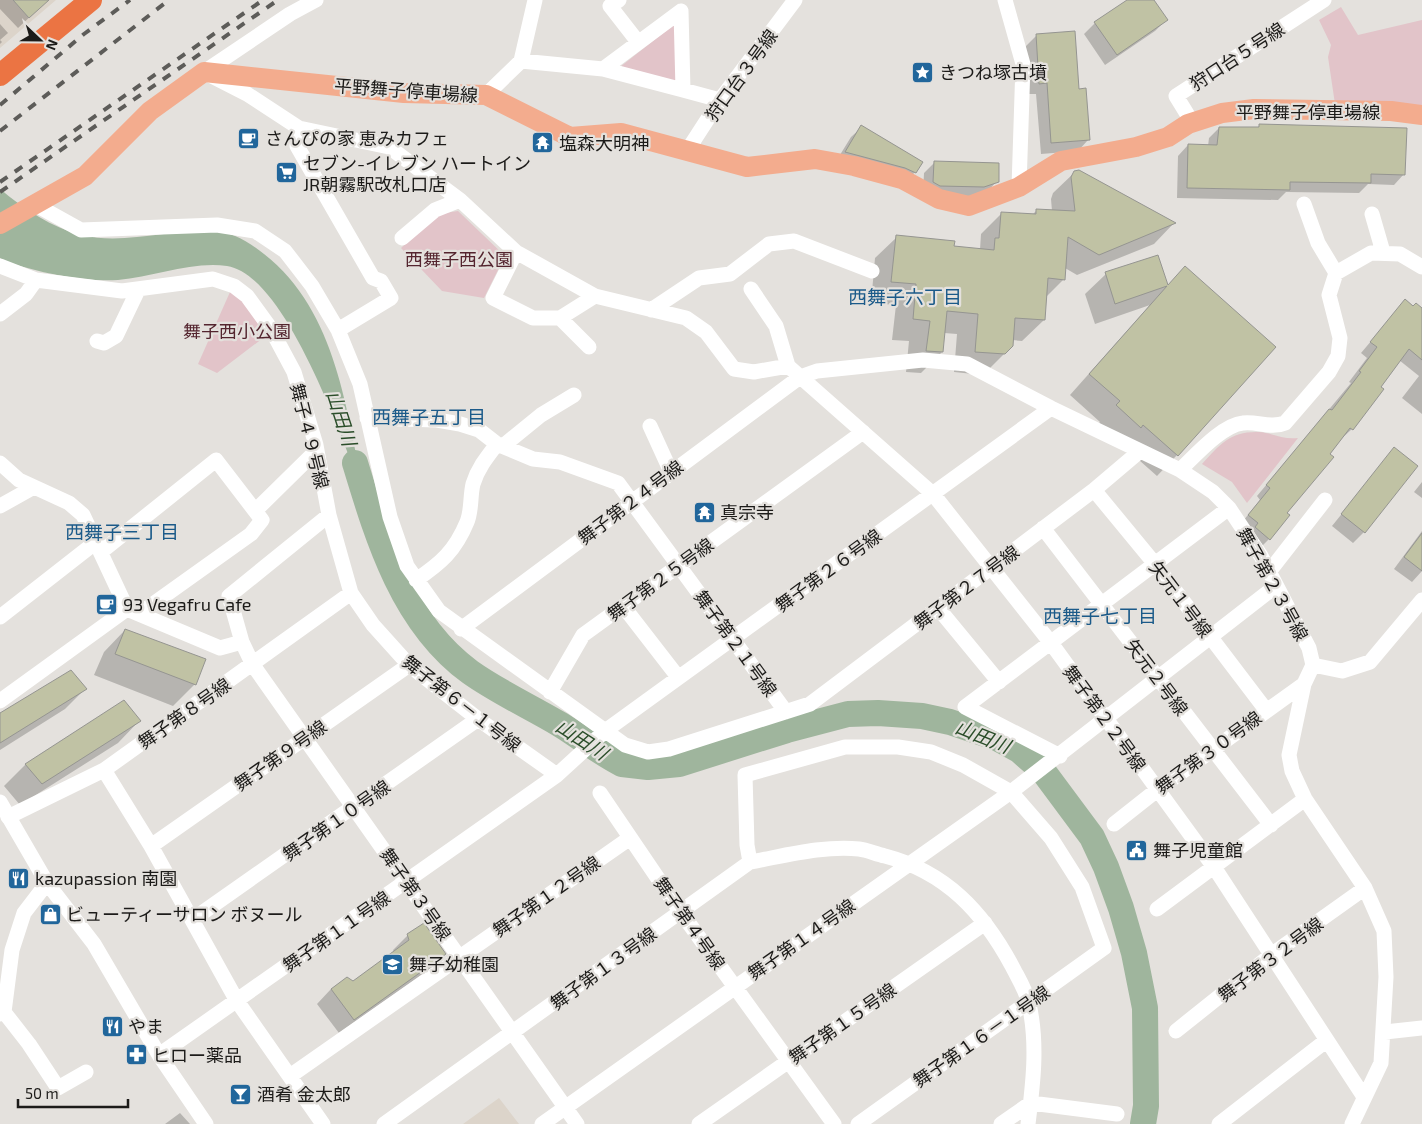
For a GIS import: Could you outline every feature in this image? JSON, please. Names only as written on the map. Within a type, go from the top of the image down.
[{"type":"highway","points":[[0,75],[90,0]]},
{"type":"main road","name":"平野舞子停車場線","points":[[204,72],[404,93],[486,95],[570,137],[621,133],[746,167],[815,160],[854,166],[902,178],[939,198],[969,206],[1019,187],[1061,161],[1136,147],[1168,137],[1192,122],[1222,113],[1254,109],[1391,111],[1422,115]]},
{"type":"main road","points":[[0,224],[85,176],[150,111],[204,72]]},
{"type":"street","points":[[316,0],[290,14],[204,72],[247,94],[299,128],[389,146],[460,200],[516,252],[594,296],[686,318],[706,332],[734,369],[754,372],[788,366],[776,326],[751,289]]},
{"type":"street","points":[[486,95],[521,61],[535,0]]},
{"type":"street","points":[[618,0],[610,6],[638,42]]},
{"type":"street","name":"狩口台３号線","points":[[687,151],[720,100],[795,0]]},
{"type":"street","points":[[1006,0],[1023,64],[1019,187]]},
{"type":"street","name":"狩口台５号線","points":[[1192,122],[1176,96],[1324,0]]},
{"type":"street","points":[[603,69],[681,11],[683,90]]},
{"type":"street","points":[[521,61],[603,69],[720,100]]},
{"type":"street","points":[[299,128],[297,146],[373,278],[382,281],[391,298],[338,330]]},
{"type":"street","points":[[402,238],[435,210],[460,200]]},
{"type":"street","points":[[1304,204],[1318,244],[1336,273]]},
{"type":"street","name":"舞子第２７号線","points":[[36,205],[81,230],[217,224],[255,231],[285,251],[312,286],[338,330],[360,384],[390,517],[407,566],[416,580],[439,611],[460,629],[625,745],[648,752],[669,749],[810,704],[1094,490],[1140,451]]},
{"type":"street","points":[[1372,214],[1383,252]]},
{"type":"street","points":[[651,310],[699,278],[730,274],[769,244],[794,241],[872,271]]},
{"type":"street","points":[[516,252],[493,298],[533,318],[560,318],[594,296]]},
{"type":"street","points":[[1180,470],[1228,428],[1242,423],[1277,427],[1285,423],[1329,372],[1338,356],[1340,338],[1329,295],[1336,273],[1371,253],[1383,252],[1400,254],[1422,267]]},
{"type":"street","name":"舞子４９号線","points":[[0,266],[36,280],[122,291],[213,279],[234,286],[247,296],[270,329],[294,372],[317,450],[329,515]]},
{"type":"street","points":[[0,314],[26,294],[36,280]]},
{"type":"street","points":[[97,341],[104,343],[116,336],[138,290]]},
{"type":"street","points":[[560,318],[589,347]]},
{"type":"street","name":"舞子第２３号線","points":[[800,377],[817,371],[922,360],[967,364],[1051,408],[1180,470],[1213,492],[1229,508],[1269,572],[1309,648],[1313,666]]},
{"type":"street","name":"舞子第２２号線","points":[[788,366],[933,494],[1051,643],[1214,867],[1364,1097]]},
{"type":"street","name":"舞子第２４号線","points":[[460,629],[800,377]]},
{"type":"street","points":[[416,580],[443,561],[467,521],[473,484],[480,465],[500,445],[541,415],[574,395]]},
{"type":"street","name":"舞子第２６号線","points":[[605,731],[1051,408]]},
{"type":"street","name":"舞子第２１号線","points":[[367,418],[436,420],[460,424],[479,430],[500,445],[532,459],[560,462],[618,483],[786,712]]},
{"type":"street","points":[[650,426],[671,472]]},
{"type":"street","name":"舞子第２５号線","points":[[550,692],[583,635],[863,432]]},
{"type":"street","points":[[256,510],[317,450]]},
{"type":"street","points":[[0,617],[99,547],[216,460],[262,520],[250,534],[0,701]]},
{"type":"street","points":[[0,463],[19,480],[69,503],[83,515],[133,612],[220,648],[242,642]]},
{"type":"street","points":[[0,506],[34,487]]},
{"type":"street","name":"矢元１号線","points":[[1094,490],[1155,564],[1266,710]]},
{"type":"street","points":[[1269,572],[1325,500]]},
{"type":"street","points":[[1060,756],[965,707],[1229,508]]},
{"type":"street","name":"舞子第６－１号線","points":[[329,515],[351,593],[373,625],[409,665],[478,719],[556,775]]},
{"type":"street","name":"舞子第３号線","points":[[329,515],[229,596],[242,642],[253,665],[577,1124]]},
{"type":"street","name":"矢元２号線","points":[[1043,528],[1271,826]]},
{"type":"street","name":"舞子第１４号線","points":[[542,1124],[1011,792],[1060,756],[1157,677],[1211,638],[1276,586]]},
{"type":"street","name":"舞子第８号線","points":[[8,817],[104,770],[351,593]]},
{"type":"street","points":[[1352,1124],[1381,1063],[1385,1032],[1386,978],[1384,932],[1365,888],[1305,799],[1292,771],[1289,755],[1304,684],[1313,666],[1342,671],[1370,662],[1422,600]]},
{"type":"street","points":[[623,606],[678,677]]},
{"type":"street","points":[[938,608],[999,682]]},
{"type":"street","name":"舞子第９号線","points":[[151,846],[409,665]]},
{"type":"street","name":"舞子第３０号線","points":[[1114,824],[1157,790],[1304,684]]},
{"type":"street","name":"舞子第１０号線","points":[[192,920],[355,808],[478,719]]},
{"type":"street","name":"舞子第１１号線","points":[[159,1055],[407,882],[556,775],[605,731]]},
{"type":"street","points":[[1011,792],[984,776],[931,752],[898,747],[845,748],[745,775],[747,845],[750,862],[808,852],[859,849],[910,863],[940,880],[985,923],[1001,945],[1029,1003],[1035,1051],[1028,1124]]},
{"type":"street","points":[[104,770],[151,846],[237,1001],[323,1124]]},
{"type":"street","name":"舞子第１６－１号線","points":[[858,1124],[1104,948],[1082,887],[1051,838],[1011,792]]},
{"type":"street","name":"舞子第４号線","points":[[600,793],[680,911],[834,1124]]},
{"type":"street","points":[[1157,909],[1305,799]]},
{"type":"street","points":[[0,802],[46,883],[94,944],[159,1055],[206,1124]]},
{"type":"street","name":"舞子第１２号線","points":[[290,1076],[630,838]]},
{"type":"street","name":"舞子第１３号線","points":[[384,1124],[514,1033],[750,862]]},
{"type":"street","points":[[46,883],[24,913],[12,950],[2,1013],[30,1044],[58,1088],[86,1072]]},
{"type":"street","name":"舞子第３２号線","points":[[1176,1031],[1271,955],[1365,888]]},
{"type":"street","name":"舞子第１５号線","points":[[699,1124],[985,923]]},
{"type":"street","points":[[1385,1032],[1422,1028]]},
{"type":"street","points":[[1219,1124],[1327,1040]]},
{"type":"street","points":[[1001,1124],[1031,1104],[1118,1114]]},
{"type":"shaded area","points":[[0,0],[56,0],[0,48]]},
{"type":"shaded area","points":[[499,1098],[519,1124],[463,1124]]},
{"type":"green space","points":[[1341,7],[1358,35],[1422,20],[1422,107],[1335,104],[1328,57],[1331,45],[1319,20]]},
{"type":"green space","points":[[677,22],[677,83],[620,67]]},
{"type":"green space","name":"西舞子西公園","points":[[458,211],[505,256],[484,298],[442,291],[401,248],[438,214]]},
{"type":"green space","name":"舞子西小公園","points":[[230,292],[244,299],[267,335],[217,373],[198,364]]},
{"type":"green space","points":[[1249,432],[1259,432],[1288,438],[1298,438],[1247,503],[1232,482],[1202,464],[1215,450],[1233,436]]},
{"type":"water","points":[[0,189],[38,217],[60,228],[82,235],[97,238],[129,238],[210,230],[225,232],[239,238],[264,254],[289,278],[308,304],[323,334],[335,365],[344,398],[365,497],[311,365],[291,329],[271,299],[249,276],[227,266],[214,265],[187,267],[118,280],[90,280],[34,270],[7,262],[0,258]]},
{"type":"building","points":[[13,0],[49,0],[29,18]]},
{"type":"building","points":[[1127,0],[1154,0],[1168,20],[1117,55],[1094,22]]},
{"type":"building","points":[[1075,31],[1079,89],[1086,88],[1090,140],[1051,143],[1047,83],[1039,84],[1036,34]]},
{"type":"building","points":[[1259,124],[1407,128],[1405,175],[1371,174],[1371,183],[1290,182],[1290,190],[1187,188],[1188,144],[1217,145],[1219,127],[1259,127]]},
{"type":"building","points":[[861,125],[923,162],[916,173],[905,168],[845,152]]},
{"type":"building","points":[[934,161],[999,163],[999,182],[984,187],[940,186],[933,182]]},
{"type":"building","points":[[1079,170],[1176,223],[1099,255],[1068,237],[1065,280],[1048,278],[1045,320],[1015,318],[1013,346],[1005,354],[975,352],[978,314],[947,311],[943,352],[926,351],[930,321],[913,319],[916,284],[891,282],[896,235],[955,241],[954,246],[994,250],[995,238],[999,238],[1001,212],[1036,214],[1036,209],[1075,211],[1071,177],[1074,171]]},
{"type":"building","points":[[1158,255],[1168,285],[1185,266],[1276,347],[1178,456],[1143,425],[1141,428],[1116,405],[1120,401],[1089,374],[1167,286],[1115,304],[1105,272]]},
{"type":"building","points":[[1405,299],[1413,306],[1416,303],[1422,308],[1422,360],[1409,349],[1381,387],[1384,389],[1353,430],[1350,428],[1330,454],[1334,457],[1287,513],[1290,515],[1270,540],[1255,527],[1258,523],[1248,515],[1270,488],[1266,485],[1329,409],[1332,410],[1361,372],[1359,371],[1377,347],[1370,342]]},
{"type":"building","points":[[1394,447],[1418,466],[1365,533],[1341,514]]},
{"type":"building","points":[[1422,533],[1422,571],[1404,557]]},
{"type":"building","points":[[125,629],[206,659],[196,685],[115,654]]},
{"type":"building","points":[[71,670],[87,689],[0,743],[0,713]]},
{"type":"building","points":[[124,700],[141,721],[42,784],[25,764]]},
{"type":"building","points":[[424,923],[446,954],[354,1020],[331,989],[347,977],[353,981],[409,940],[407,934]]},
{"type":"waterway","name":"山田川","points":[[355,463],[373,521],[396,578],[410,604],[427,629],[447,652],[470,672],[503,693],[561,725],[622,764],[648,767],[679,764],[787,730],[848,714],[878,713],[922,716],[950,722],[997,738],[1019,750],[1043,771],[1092,837],[1106,867],[1121,908],[1134,953],[1145,1008],[1146,1106],[1143,1124]]},
{"type":"railway","points":[[0,105],[84,34],[130,0]]},
{"type":"railway","points":[[0,131],[169,0]]},
{"type":"railway","points":[[0,182],[263,0]]},
{"type":"railway","points":[[0,192],[278,0]]},
{"type":"place","name":"きつね塚古墳","points":[[923,72]]},
{"type":"place","name":"さんぴの家 恵みカフェ","points":[[249,138]]},
{"type":"place","name":"塩森大明神","points":[[543,143]]},
{"type":"place","name":"セブン-イレブン ハートイン JR朝霧駅改札口店","points":[[287,173]]},
{"type":"place","name":"真宗寺","points":[[704,512]]},
{"type":"place","name":"93 Vegafru Cafe","points":[[107,604]]},
{"type":"place","name":"舞子児童館","points":[[1137,850]]},
{"type":"place","name":"kazupassion 南園","points":[[19,878]]},
{"type":"place","name":"ビューティーサロン ボヌール","points":[[50,914]]},
{"type":"place","name":"舞子幼稚園","points":[[393,964]]},
{"type":"place","name":"やま","points":[[112,1026]]},
{"type":"place","name":"ヒロー薬品","points":[[136,1055]]},
{"type":"place","name":"酒肴 金太郎","points":[[241,1094]]},
{"type":"district","name":"西舞子六丁目","points":[[905,296]]},
{"type":"district","name":"西舞子五丁目","points":[[429,416]]},
{"type":"district","name":"西舞子三丁目","points":[[122,531]]},
{"type":"district","name":"西舞子七丁目","points":[[1100,615]]}]
